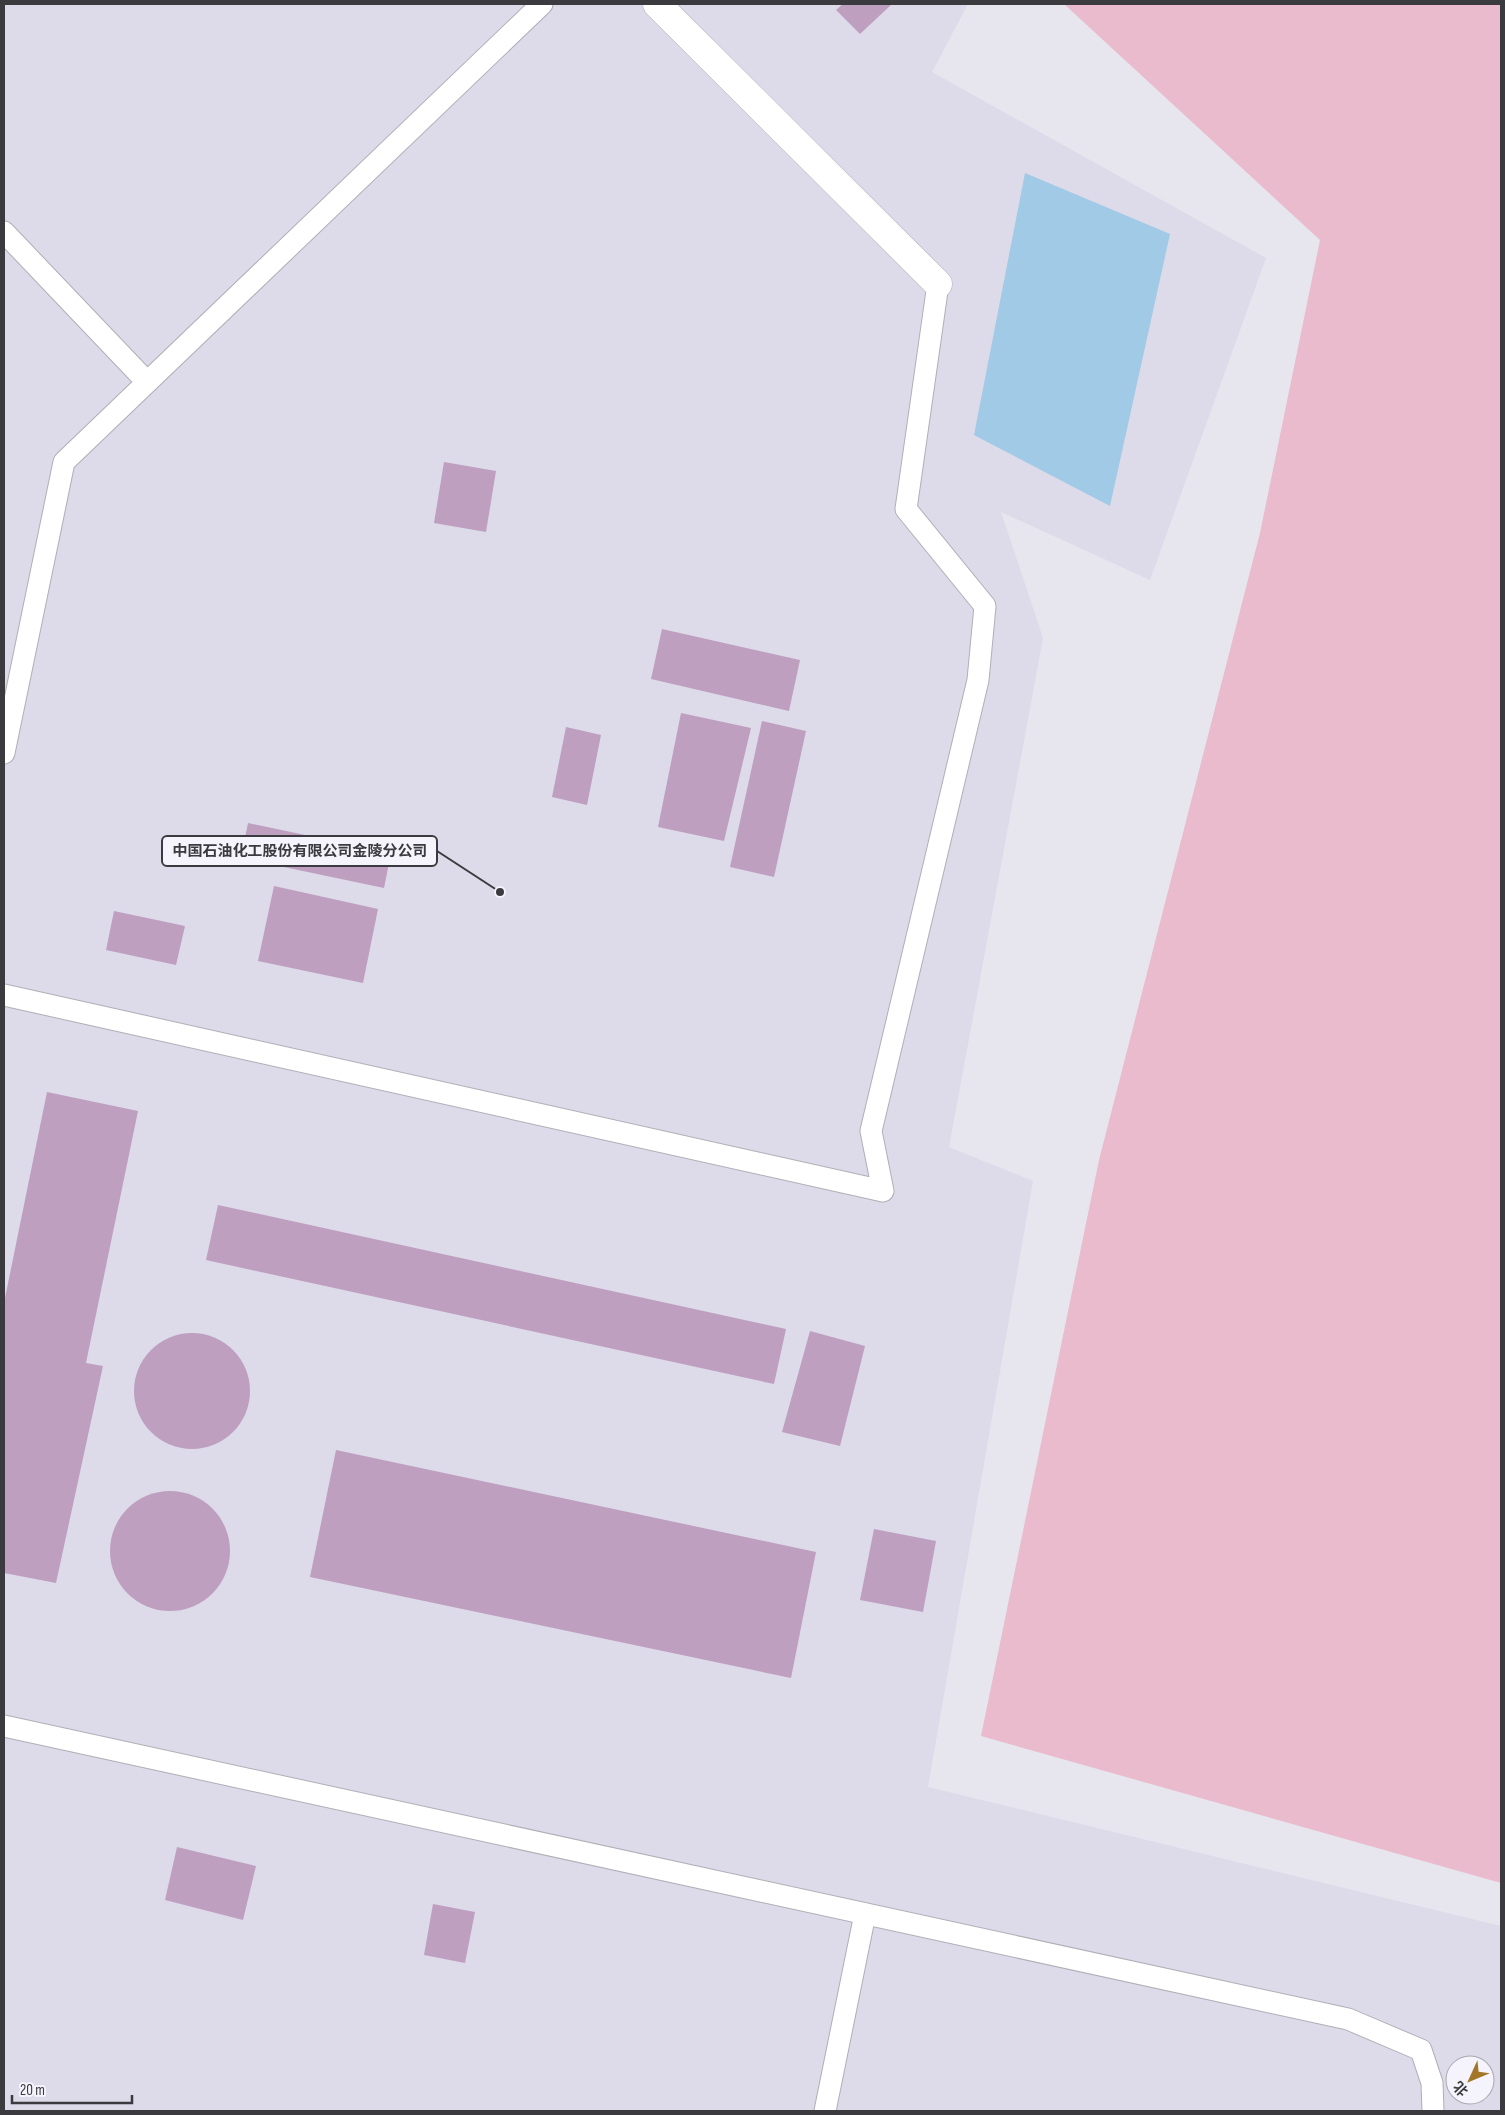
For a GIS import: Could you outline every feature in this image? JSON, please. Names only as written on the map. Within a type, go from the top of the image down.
[{"type":"street","points":[[656,4],[938,284]]},
{"type":"lane","points":[[4,753],[64,462],[146,381],[542,4]]},
{"type":"lane","points":[[4,232],[146,381]]},
{"type":"lane","points":[[4,995],[883,1191],[872,1131],[978,680],[985,606],[906,509],[938,284]]},
{"type":"lane","points":[[4,1726],[1348,2019],[1421,2050],[1432,2083],[1433,2111]]},
{"type":"lane","points":[[824,2111],[865,1914]]},
{"type":"shaded area","points":[[4,4],[968,4],[932,72],[1266,258],[1150,580],[1001,512],[1043,638],[949,1147],[1033,1181],[928,1787],[1501,1926],[1501,2111],[4,2111]]},
{"type":"shaded area","points":[[1064,4],[1501,4],[1501,1883],[981,1736],[1099,1160],[1260,533],[1320,240]]},
{"type":"water","points":[[1025,173],[1170,234],[1110,506],[974,435]]},
{"type":"building","points":[[843,4],[892,4],[860,34],[836,10]]},
{"type":"building","points":[[444,462],[496,471],[486,532],[434,523]]},
{"type":"building","points":[[662,629],[800,660],[789,711],[651,679]]},
{"type":"building","points":[[681,713],[751,728],[724,841],[658,827]]},
{"type":"building","points":[[762,721],[806,731],[774,877],[730,867]]},
{"type":"building","points":[[566,727],[601,735],[587,805],[552,797]]},
{"type":"building","points":[[248,823],[391,853],[384,888],[241,858]]},
{"type":"building","points":[[274,886],[378,909],[363,983],[258,961]]},
{"type":"building","points":[[114,911],[185,926],[176,965],[106,950]]},
{"type":"building","points":[[47,1092],[138,1111],[86,1363],[103,1366],[56,1583],[4,1573],[4,1303]]},
{"type":"building","points":[[218,1205],[786,1329],[774,1384],[206,1260]]},
{"type":"building","points":[[810,1331],[865,1346],[840,1446],[782,1432]]},
{"type":"building","points":[[192,1333],[214,1338],[233,1350],[245,1369],[250,1391],[245,1413],[233,1432],[214,1444],[192,1449],[170,1444],[151,1432],[139,1413],[134,1391],[139,1369],[151,1350],[170,1338]]},
{"type":"building","points":[[336,1450],[816,1552],[791,1678],[310,1577]]},
{"type":"building","points":[[170,1491],[182,1492],[193,1496],[203,1501],[212,1509],[220,1518],[225,1528],[229,1539],[229,1563],[225,1574],[220,1584],[212,1593],[203,1601],[193,1606],[182,1610],[170,1611],[158,1610],[147,1606],[137,1601],[128,1593],[120,1584],[115,1574],[111,1563],[110,1551],[111,1539],[115,1528],[120,1518],[128,1509],[137,1501],[147,1496],[158,1492]]},
{"type":"building","points":[[874,1529],[936,1541],[923,1612],[860,1600]]},
{"type":"building","points":[[177,1847],[256,1866],[243,1920],[165,1900]]},
{"type":"building","points":[[433,1904],[475,1912],[465,1963],[424,1955]]},
{"type":"place","name":"中国石油化工股份有限公司金陵分公司","points":[[500,892]]}]
